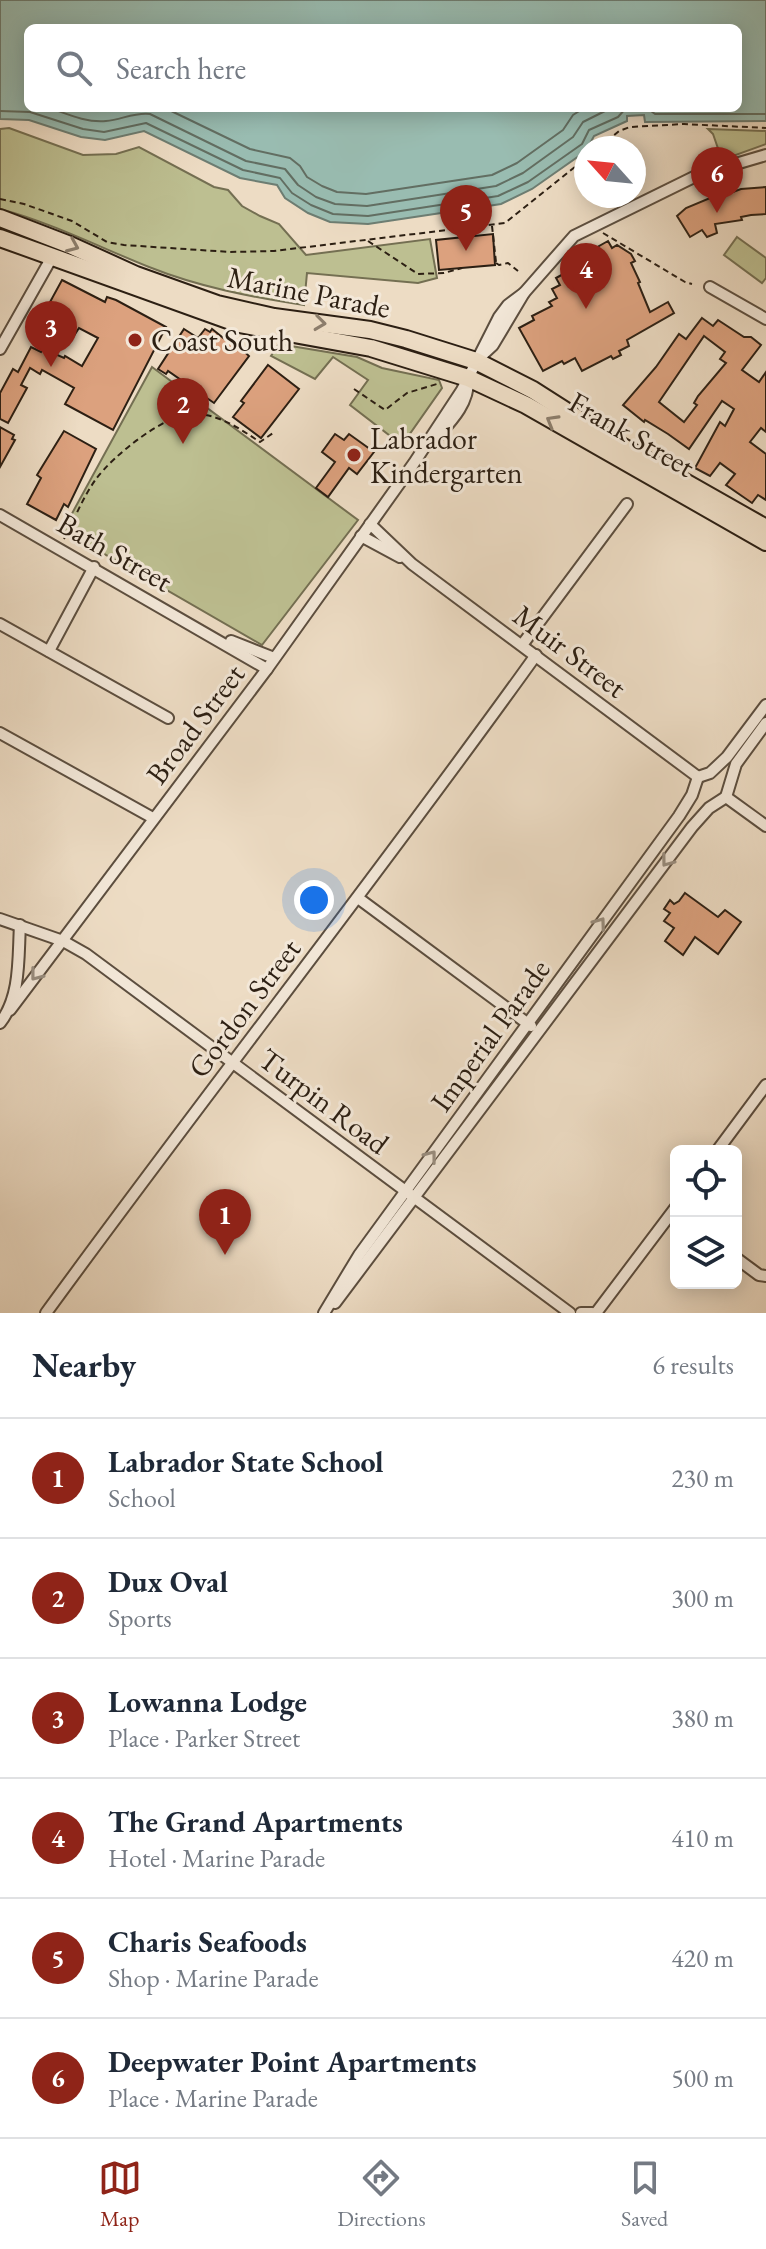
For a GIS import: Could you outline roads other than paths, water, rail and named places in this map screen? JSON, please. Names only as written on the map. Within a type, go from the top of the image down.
[{"type":"highway","name":"Marine Parade","points":[[0,218],[136,275],[217,304],[274,317],[370,330],[476,361]]},
{"type":"highway","name":"Marine Parade","points":[[0,238],[239,324],[371,348],[468,378]]},
{"type":"highway","name":"Frank Street","points":[[476,361],[533,390],[616,443],[766,528]]},
{"type":"highway","name":"Frank Street","points":[[468,378],[526,405],[766,542]]},
{"type":"street","points":[[476,361],[508,305],[524,293],[568,242],[590,226],[698,175],[766,155]]},
{"type":"street","points":[[0,349],[52,257]]},
{"type":"street","points":[[710,287],[766,319]]},
{"type":"street","name":"Broad Street","points":[[0,1023],[267,669],[414,463],[463,404],[468,393],[468,378],[476,361]]},
{"type":"street","points":[[522,645],[627,504]]},
{"type":"street","name":"Bath Street","points":[[0,515],[267,669]]},
{"type":"street","name":"Muir Street","points":[[370,524],[412,564],[701,779]]},
{"type":"street","name":"Muir Street","points":[[361,536],[412,564]]},
{"type":"street","points":[[49,651],[94,567]]},
{"type":"street","points":[[0,624],[168,718]]},
{"type":"street","name":"Bath Street","points":[[206,632],[274,658]]},
{"type":"street","name":"Gordon Street","points":[[46,1313],[536,655]]},
{"type":"street","name":"Imperial Parade","points":[[325,1313],[580,950],[679,816],[701,779],[727,757],[766,705]]},
{"type":"street","name":"Imperial Parade","points":[[410,1196],[539,1032],[692,827],[723,795],[736,764],[766,723]]},
{"type":"street","points":[[0,733],[153,818]]},
{"type":"street","points":[[723,795],[723,781],[701,779],[704,796],[723,795],[766,826]]},
{"type":"street","points":[[358,898],[539,1032]]},
{"type":"street","name":"Turpin Road","points":[[0,919],[63,941],[105,967],[570,1313]]},
{"type":"street","name":"Broad Street","points":[[10,1010],[17,977],[20,925]]},
{"type":"street","points":[[580,950],[593,960]]},
{"type":"street","points":[[721,1145],[766,1085]]},
{"type":"street","points":[[581,1313],[594,1313],[670,1216]]},
{"type":"street","points":[[742,1262],[759,1275],[766,1276]]},
{"type":"water","points":[[0,0],[766,0],[766,121],[645,122],[644,115],[627,116],[627,121],[594,136],[574,136],[574,159],[532,189],[501,204],[368,224],[330,222],[308,213],[285,198],[277,185],[240,178],[144,131],[105,140],[81,137],[29,120],[0,119]]},
{"type":"place","name":"Deepwater Point Apartments","points":[[717,213]]},
{"type":"place","name":"Charis Seafoods","points":[[466,251]]},
{"type":"place","name":"The Grand Apartments","points":[[586,309]]},
{"type":"place","name":"Coast South","points":[[135,340]]},
{"type":"place","name":"Lowanna Lodge","points":[[51,367]]},
{"type":"place","name":"Dux Oval","points":[[183,444]]},
{"type":"place","name":"Labrador Kindergarten","points":[[354,455]]},
{"type":"place","name":"Labrador State School","points":[[225,1255]]}]
